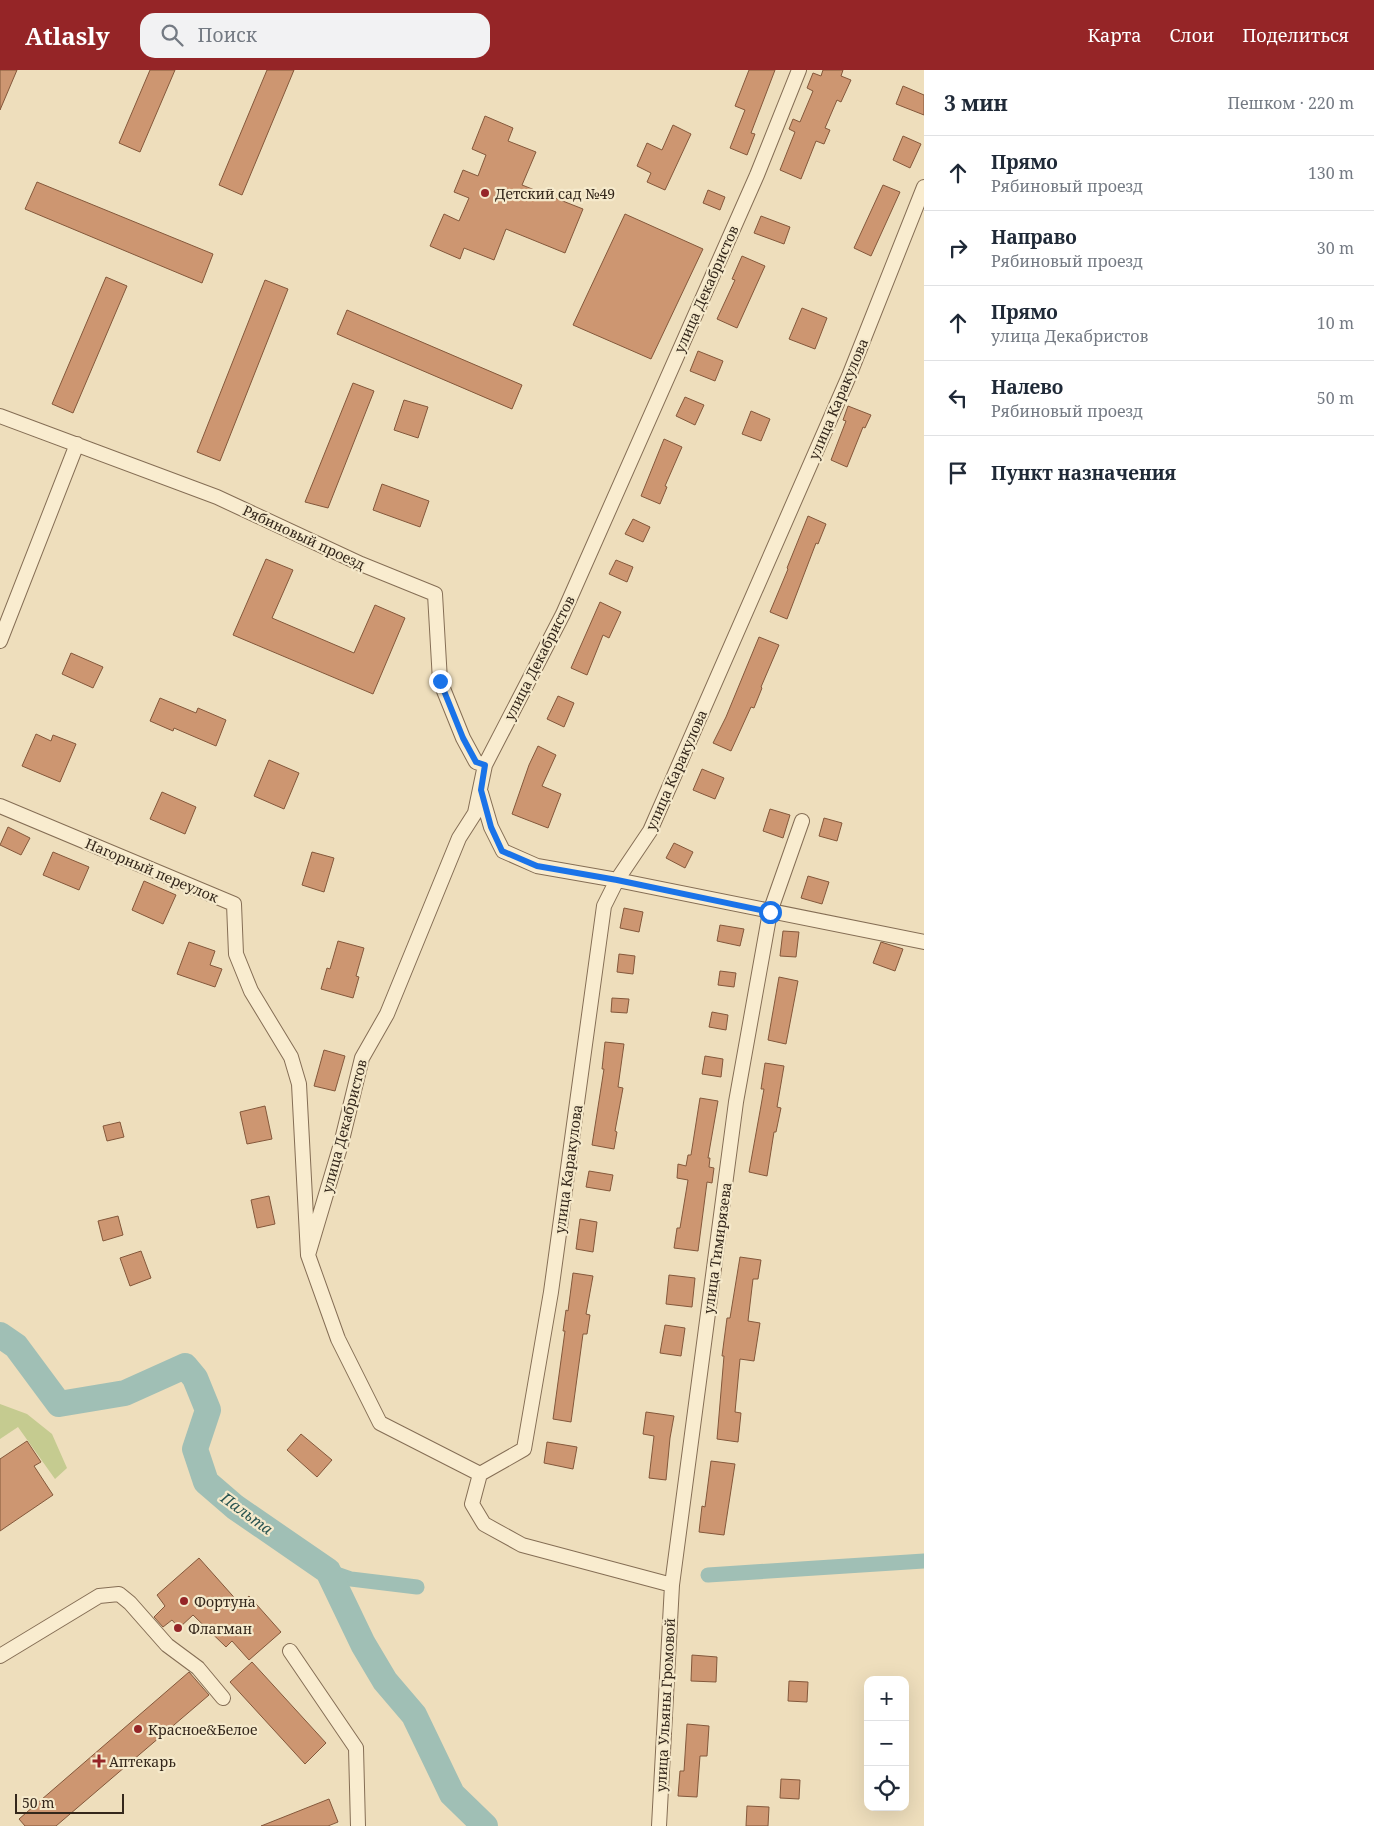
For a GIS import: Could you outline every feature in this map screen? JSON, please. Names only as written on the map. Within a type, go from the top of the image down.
[{"type":"street","name":"улица Декабристов","points":[[308,1254],[341,1144],[362,1058],[387,1014],[458,838],[475,813],[485,765],[563,614],[757,175],[799,70]]},
{"type":"street","name":"улица Каракулова","points":[[480,1474],[524,1449],[550,1292],[604,906],[617,880],[650,831],[850,376],[924,187]]},
{"type":"street","name":"Рябиновый проезд","points":[[0,416],[217,496],[361,564],[435,594],[440,681],[463,738],[476,762],[485,765]]},
{"type":"street","points":[[0,641],[77,444]]},
{"type":"street","points":[[481,790],[491,827],[502,851],[537,866],[617,880],[924,942]]},
{"type":"street","name":"Нагорный переулок","points":[[0,806],[234,904],[236,954],[251,991],[291,1057],[299,1084],[308,1254]]},
{"type":"street","name":"улица Тимирязева","points":[[672,1585],[736,1102],[770,912],[802,821]]},
{"type":"street","points":[[308,1254],[338,1339],[380,1423],[480,1474],[472,1504],[484,1524],[522,1545],[672,1585]]},
{"type":"street","name":"улица Ульяны Громовой","points":[[659,1826],[672,1585]]},
{"type":"street","points":[[0,1656],[99,1596],[119,1594],[166,1645],[198,1668],[223,1698]]},
{"type":"street","points":[[290,1651],[356,1748],[358,1826]]},
{"type":"green space","points":[[0,1404],[27,1414],[52,1434],[67,1468],[55,1479],[18,1427],[0,1439]]},
{"type":"building","points":[[0,70],[17,70],[0,110]]},
{"type":"building","points":[[150,70],[175,70],[140,152],[119,143]]},
{"type":"building","points":[[267,70],[294,70],[242,195],[219,185]]},
{"type":"building","points":[[749,70],[775,70],[751,133],[755,134],[747,155],[730,148],[745,110],[735,106]]},
{"type":"building","points":[[823,70],[843,70],[841,76],[851,80],[841,102],[837,100],[825,128],[830,130],[824,144],[816,141],[801,179],[780,170],[795,132],[789,129],[793,119],[800,122],[813,91],[807,88],[813,73],[821,76]]},
{"type":"building","points":[[903,86],[924,95],[924,115],[896,104]]},
{"type":"building","points":[[485,116],[513,128],[508,141],[536,152],[522,185],[583,209],[565,253],[506,229],[494,260],[464,248],[460,259],[430,246],[444,214],[459,221],[469,198],[454,192],[463,170],[478,176],[486,155],[472,149]]},
{"type":"building","points":[[673,125],[691,134],[665,190],[647,182],[651,173],[637,166],[647,143],[662,150]]},
{"type":"building","points":[[903,136],[921,144],[910,168],[893,160]]},
{"type":"building","points":[[37,182],[213,254],[202,283],[25,209]]},
{"type":"building","points":[[883,185],[900,192],[871,256],[854,248]]},
{"type":"building","points":[[708,190],[725,197],[720,210],[703,203]]},
{"type":"building","points":[[625,214],[703,249],[651,359],[573,325]]},
{"type":"building","points":[[761,216],[790,227],[784,244],[754,233]]},
{"type":"building","points":[[742,256],[765,266],[737,328],[717,319],[735,280],[732,279]]},
{"type":"building","points":[[106,277],[127,286],[73,413],[52,404]]},
{"type":"building","points":[[265,280],[288,289],[220,461],[197,452]]},
{"type":"building","points":[[802,308],[827,318],[815,349],[789,339]]},
{"type":"building","points":[[347,310],[522,385],[512,409],[337,334]]},
{"type":"building","points":[[698,351],[723,361],[715,381],[690,371]]},
{"type":"building","points":[[353,383],[374,391],[328,508],[305,502]]},
{"type":"building","points":[[685,397],[704,405],[695,425],[676,416]]},
{"type":"building","points":[[404,400],[428,407],[418,438],[394,430]]},
{"type":"building","points":[[848,406],[871,415],[865,428],[863,427],[847,467],[831,460],[846,421],[843,420]]},
{"type":"building","points":[[751,411],[770,419],[761,441],[742,434]]},
{"type":"building","points":[[664,439],[682,447],[665,486],[667,487],[660,504],[641,496]]},
{"type":"building","points":[[382,484],[429,501],[420,527],[373,510]]},
{"type":"building","points":[[808,516],[826,524],[818,544],[816,543],[787,619],[770,612]]},
{"type":"building","points":[[633,519],[650,527],[643,542],[625,534]]},
{"type":"building","points":[[266,559],[293,570],[272,618],[354,653],[375,605],[405,618],[373,694],[233,635]]},
{"type":"building","points":[[616,560],[633,567],[627,582],[609,574]]},
{"type":"building","points":[[600,602],[621,612],[609,638],[603,635],[587,675],[571,668]]},
{"type":"building","points":[[759,637],[779,645],[754,708],[751,707],[731,751],[713,743],[726,717]]},
{"type":"building","points":[[71,653],[103,667],[93,688],[62,674]]},
{"type":"building","points":[[558,696],[574,703],[564,727],[547,719]]},
{"type":"building","points":[[160,698],[196,713],[198,708],[226,720],[216,746],[174,728],[173,731],[150,721]]},
{"type":"building","points":[[36,734],[51,741],[53,735],[76,744],[60,782],[22,766]]},
{"type":"building","points":[[538,746],[556,755],[542,786],[561,794],[548,828],[512,814],[529,765]]},
{"type":"building","points":[[269,760],[299,773],[284,809],[254,796]]},
{"type":"building","points":[[702,769],[724,778],[715,799],[693,790]]},
{"type":"building","points":[[162,792],[196,807],[185,834],[150,819]]},
{"type":"building","points":[[770,809],[790,815],[783,838],[763,831]]},
{"type":"building","points":[[824,818],[842,823],[837,841],[819,836]]},
{"type":"building","points":[[8,827],[30,838],[21,855],[0,845]]},
{"type":"building","points":[[674,843],[693,852],[685,868],[666,858]]},
{"type":"building","points":[[53,852],[89,867],[79,890],[43,875]]},
{"type":"building","points":[[312,852],[334,858],[324,892],[302,885]]},
{"type":"building","points":[[808,876],[829,882],[822,904],[801,898]]},
{"type":"building","points":[[144,881],[176,895],[163,924],[132,910]]},
{"type":"building","points":[[624,908],[643,912],[639,932],[620,928]]},
{"type":"building","points":[[720,925],[744,929],[740,946],[717,941]]},
{"type":"building","points":[[783,931],[799,932],[796,957],[780,956]]},
{"type":"building","points":[[338,941],[364,948],[356,976],[359,977],[353,998],[321,989],[327,968],[330,969]]},
{"type":"building","points":[[189,942],[215,951],[210,965],[222,969],[215,987],[177,974]]},
{"type":"building","points":[[881,942],[903,949],[895,971],[873,963]]},
{"type":"building","points":[[619,954],[635,956],[633,974],[617,972]]},
{"type":"building","points":[[720,971],[736,973],[734,987],[718,985]]},
{"type":"building","points":[[779,977],[798,981],[786,1044],[768,1040]]},
{"type":"building","points":[[612,998],[629,999],[627,1013],[611,1012]]},
{"type":"building","points":[[712,1012],[728,1015],[726,1030],[709,1027]]},
{"type":"building","points":[[605,1042],[624,1044],[618,1087],[623,1088],[615,1131],[617,1132],[614,1149],[592,1145],[604,1069],[602,1069]]},
{"type":"building","points":[[324,1050],[345,1056],[335,1091],[314,1086]]},
{"type":"building","points":[[705,1056],[723,1059],[721,1077],[702,1074]]},
{"type":"building","points":[[765,1063],[784,1066],[777,1107],[781,1108],[776,1132],[774,1132],[767,1176],[749,1172],[764,1089],[761,1089]]},
{"type":"building","points":[[700,1098],[718,1101],[708,1158],[710,1158],[709,1167],[714,1168],[712,1183],[707,1182],[698,1251],[674,1248],[677,1228],[680,1228],[688,1180],[677,1178],[678,1164],[686,1166],[688,1155],[691,1155]]},
{"type":"building","points":[[265,1106],[272,1139],[247,1144],[240,1112]]},
{"type":"building","points":[[120,1122],[124,1137],[107,1141],[103,1126]]},
{"type":"building","points":[[589,1171],[613,1175],[610,1191],[586,1187]]},
{"type":"building","points":[[269,1196],[275,1224],[257,1228],[251,1200]]},
{"type":"building","points":[[118,1216],[123,1235],[103,1241],[98,1221]]},
{"type":"building","points":[[580,1219],[597,1222],[593,1252],[576,1249]]},
{"type":"building","points":[[141,1251],[151,1278],[130,1286],[120,1258]]},
{"type":"building","points":[[740,1257],[761,1260],[758,1279],[753,1279],[748,1321],[760,1323],[754,1361],[740,1359],[735,1412],[741,1413],[738,1442],[717,1439],[724,1356],[722,1356],[727,1318],[730,1318]]},
{"type":"building","points":[[573,1273],[593,1276],[586,1314],[590,1315],[587,1334],[583,1334],[571,1422],[553,1419],[565,1331],[563,1331],[566,1310],[568,1311]]},
{"type":"building","points":[[669,1275],[695,1278],[692,1307],[666,1304]]},
{"type":"building","points":[[665,1325],[685,1328],[681,1356],[660,1353]]},
{"type":"building","points":[[646,1412],[674,1416],[666,1480],[649,1478],[654,1436],[643,1434]]},
{"type":"building","points":[[301,1434],[332,1460],[317,1477],[287,1450]]},
{"type":"building","points":[[27,1441],[41,1462],[34,1466],[53,1495],[0,1531],[0,1459]]},
{"type":"building","points":[[547,1442],[577,1447],[573,1469],[544,1463]]},
{"type":"building","points":[[711,1461],[735,1464],[724,1535],[699,1532],[702,1506],[705,1507]]},
{"type":"building","points":[[199,1558],[240,1604],[249,1596],[281,1632],[249,1660],[232,1641],[226,1647],[193,1615],[179,1628],[172,1620],[163,1627],[154,1617],[165,1606],[157,1595]]},
{"type":"building","points":[[692,1655],[717,1657],[716,1682],[691,1681]]},
{"type":"building","points":[[252,1662],[326,1743],[305,1764],[230,1682]]},
{"type":"building","points":[[189,1672],[209,1695],[56,1826],[25,1826],[19,1819]]},
{"type":"building","points":[[789,1681],[808,1682],[807,1702],[788,1701]]},
{"type":"building","points":[[687,1724],[709,1726],[707,1756],[700,1756],[697,1797],[678,1796],[680,1771],[684,1771]]},
{"type":"building","points":[[781,1779],[800,1780],[799,1799],[780,1798]]},
{"type":"building","points":[[329,1799],[338,1822],[328,1826],[261,1826]]},
{"type":"building","points":[[747,1806],[769,1807],[768,1826],[746,1826]]},
{"type":"waterway","name":"Пальта","points":[[0,1335],[16,1346],[59,1404],[125,1393],[185,1366],[195,1378],[208,1410],[195,1449],[206,1482],[235,1507],[328,1571],[363,1644],[385,1681],[414,1715],[452,1794],[485,1826]]},
{"type":"waterway","points":[[708,1575],[924,1561]]},
{"type":"waterway","points":[[328,1571],[351,1579],[417,1587]]},
{"type":"place","name":"Детский сад №49","points":[[485,193]]},
{"type":"place","name":"Фортуна","points":[[184,1601]]},
{"type":"place","name":"Флагман","points":[[178,1628]]},
{"type":"place","name":"Красное&Белое","points":[[138,1729]]},
{"type":"place","name":"Аптекарь","points":[[99,1761]]},
{"type":"route","points":[[440,681],[463,738],[476,762],[485,765],[481,790],[491,827],[502,851],[537,866],[617,880],[770,912]]}]
